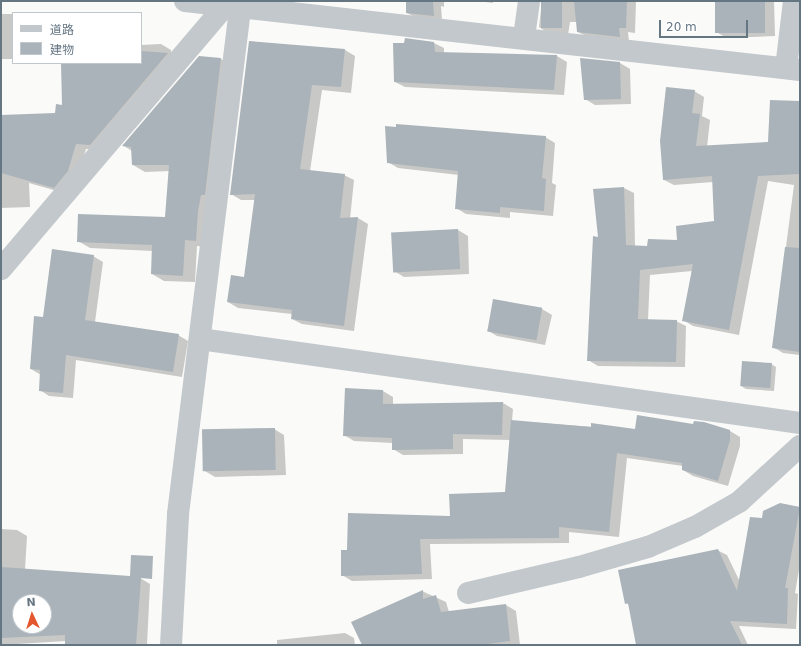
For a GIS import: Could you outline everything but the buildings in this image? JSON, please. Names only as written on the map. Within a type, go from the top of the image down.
[{"type":"street","points":[[185,1],[235,5],[524,37],[793,69],[794,1]]},
{"type":"street","points":[[524,37],[529,1]]},
{"type":"street","points":[[1,270],[235,5]]},
{"type":"street","points":[[171,645],[178,514],[200,340],[235,5]]},
{"type":"street","points":[[200,340],[800,423]]},
{"type":"street","points":[[468,593],[579,567],[648,547],[695,527],[739,502],[800,446]]}]
